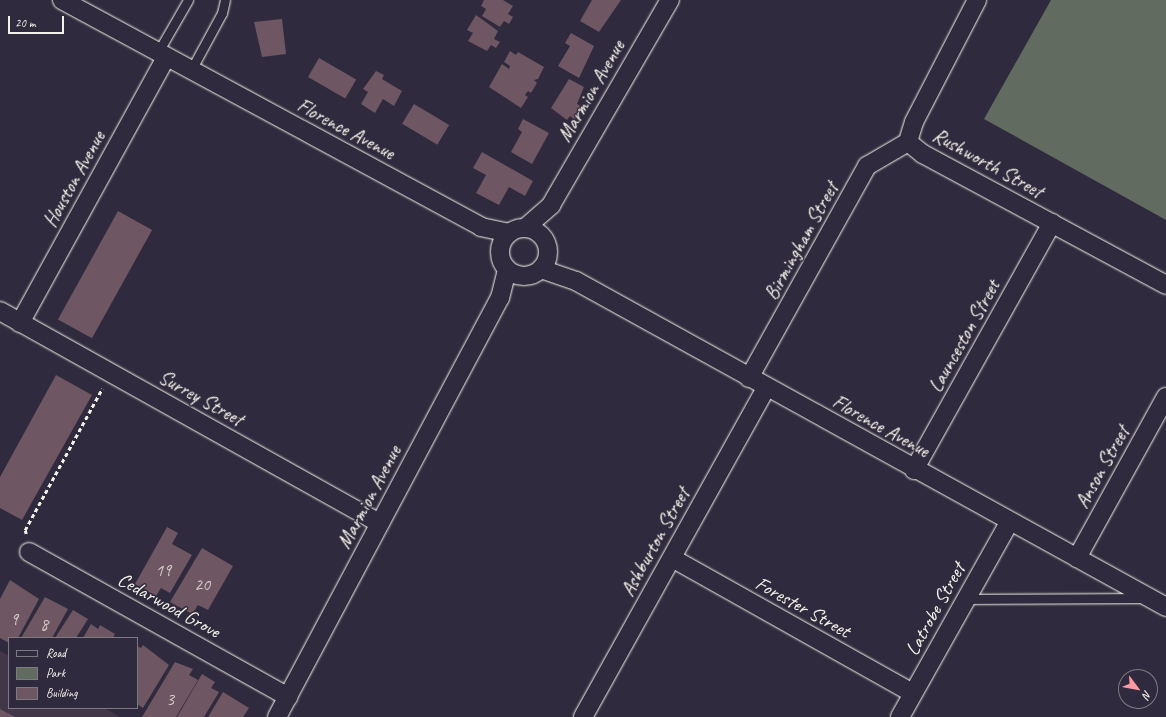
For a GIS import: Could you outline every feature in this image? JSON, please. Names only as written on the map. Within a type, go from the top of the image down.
[{"type":"street","name":"Florence Avenue","points":[[62,0],[481,227],[511,236]]},
{"type":"street","name":"Marmion Avenue","points":[[500,298],[540,259],[551,205],[670,0]]},
{"type":"street","name":"Rushworth Street","points":[[978,0],[914,122],[908,142],[923,154],[1166,285]]},
{"type":"street","name":"Houston Avenue","points":[[20,323],[162,54]]},
{"type":"street","name":"Birmingham Street","points":[[749,378],[868,166],[908,142]]},
{"type":"street","name":"Marmion Avenue","points":[[511,236],[551,205]]},
{"type":"street","name":"Launceston Street","points":[[914,470],[1052,223]]},
{"type":"street","points":[[511,236],[540,259],[507,270],[500,255],[511,236]]},
{"type":"street","name":"Florence Avenue","points":[[540,259],[766,388],[1009,523],[1077,558],[1147,598],[1166,607]]},
{"type":"street","name":"Marmion Avenue","points":[[278,717],[500,298],[507,270]]},
{"type":"street","name":"Surrey Street","points":[[0,311],[380,523]]},
{"type":"street","name":"Ashburton Street","points":[[582,717],[766,388]]},
{"type":"street","name":"Anson Street","points":[[1077,558],[1164,407]]},
{"type":"street","name":"Latrobe Street","points":[[900,717],[1009,523]]},
{"type":"street","name":"Cedarwood Grove","points":[[29,552],[288,697]]},
{"type":"street","name":"Forester Street","points":[[672,558],[913,693]]},
{"type":"lane","points":[[162,54],[188,0]]},
{"type":"lane","points":[[191,70],[219,19],[225,0]]},
{"type":"lane","points":[[966,599],[1147,598]]},
{"type":"path","points":[[29,552],[25,530],[111,373]]},
{"type":"shaded area","points":[[0,651],[8,655],[8,709],[106,709],[120,717],[0,717]]},
{"type":"green space","points":[[1051,0],[1166,0],[1166,220],[984,119]]},
{"type":"building","points":[[484,0],[503,0],[513,6],[508,14],[513,17],[509,24],[504,21],[500,27],[482,16],[486,9],[481,6]]},
{"type":"building","points":[[592,0],[621,0],[599,32],[580,21]]},
{"type":"building","points":[[476,15],[498,31],[494,39],[500,42],[496,48],[491,45],[487,51],[468,41],[473,33],[467,30]]},
{"type":"building","points":[[282,19],[286,54],[262,57],[254,22]]},
{"type":"building","points":[[571,33],[594,46],[579,78],[558,66],[570,46],[565,43]]},
{"type":"building","points":[[510,51],[516,55],[518,52],[544,67],[538,79],[534,80],[537,83],[531,93],[528,91],[525,95],[528,97],[521,108],[489,87],[502,64],[509,69],[510,66],[504,62]]},
{"type":"building","points":[[319,58],[356,80],[345,99],[308,77]]},
{"type":"building","points":[[376,71],[384,75],[382,79],[402,91],[394,106],[383,99],[375,113],[361,104],[368,92],[363,89]]},
{"type":"building","points":[[569,79],[584,87],[577,104],[583,107],[575,120],[570,116],[567,120],[551,108]]},
{"type":"building","points":[[414,104],[449,125],[437,145],[402,124]]},
{"type":"building","points":[[523,119],[549,133],[532,164],[511,152],[522,132],[518,129]]},
{"type":"building","points":[[482,152],[533,181],[525,196],[509,187],[499,205],[476,193],[486,175],[473,168]]},
{"type":"building","points":[[118,211],[152,230],[92,338],[58,319]]},
{"type":"building","points":[[56,375],[92,395],[22,520],[0,508],[0,477]]},
{"type":"building","points":[[167,527],[178,533],[172,544],[192,555],[170,593],[161,588],[156,596],[135,584]]},
{"type":"building","points":[[202,548],[233,566],[208,610],[198,605],[192,614],[170,602]]},
{"type":"building","points":[[10,580],[39,599],[19,637],[8,637],[8,642],[0,638],[0,599]]},
{"type":"building","points":[[45,597],[68,609],[53,637],[22,637]]},
{"type":"building","points":[[73,610],[88,619],[77,637],[56,637]]},
{"type":"building","points":[[91,624],[98,629],[100,625],[115,634],[114,637],[84,637]]},
{"type":"building","points":[[143,645],[169,665],[143,708],[138,705],[138,646],[141,648]]},
{"type":"building","points":[[175,662],[193,669],[189,675],[198,680],[176,717],[142,717]]},
{"type":"building","points":[[202,674],[215,682],[211,688],[219,692],[204,717],[177,717]]},
{"type":"building","points":[[223,692],[249,708],[243,717],[208,717]]},
{"type":"building","points":[[0,709],[15,717],[0,717]]}]
